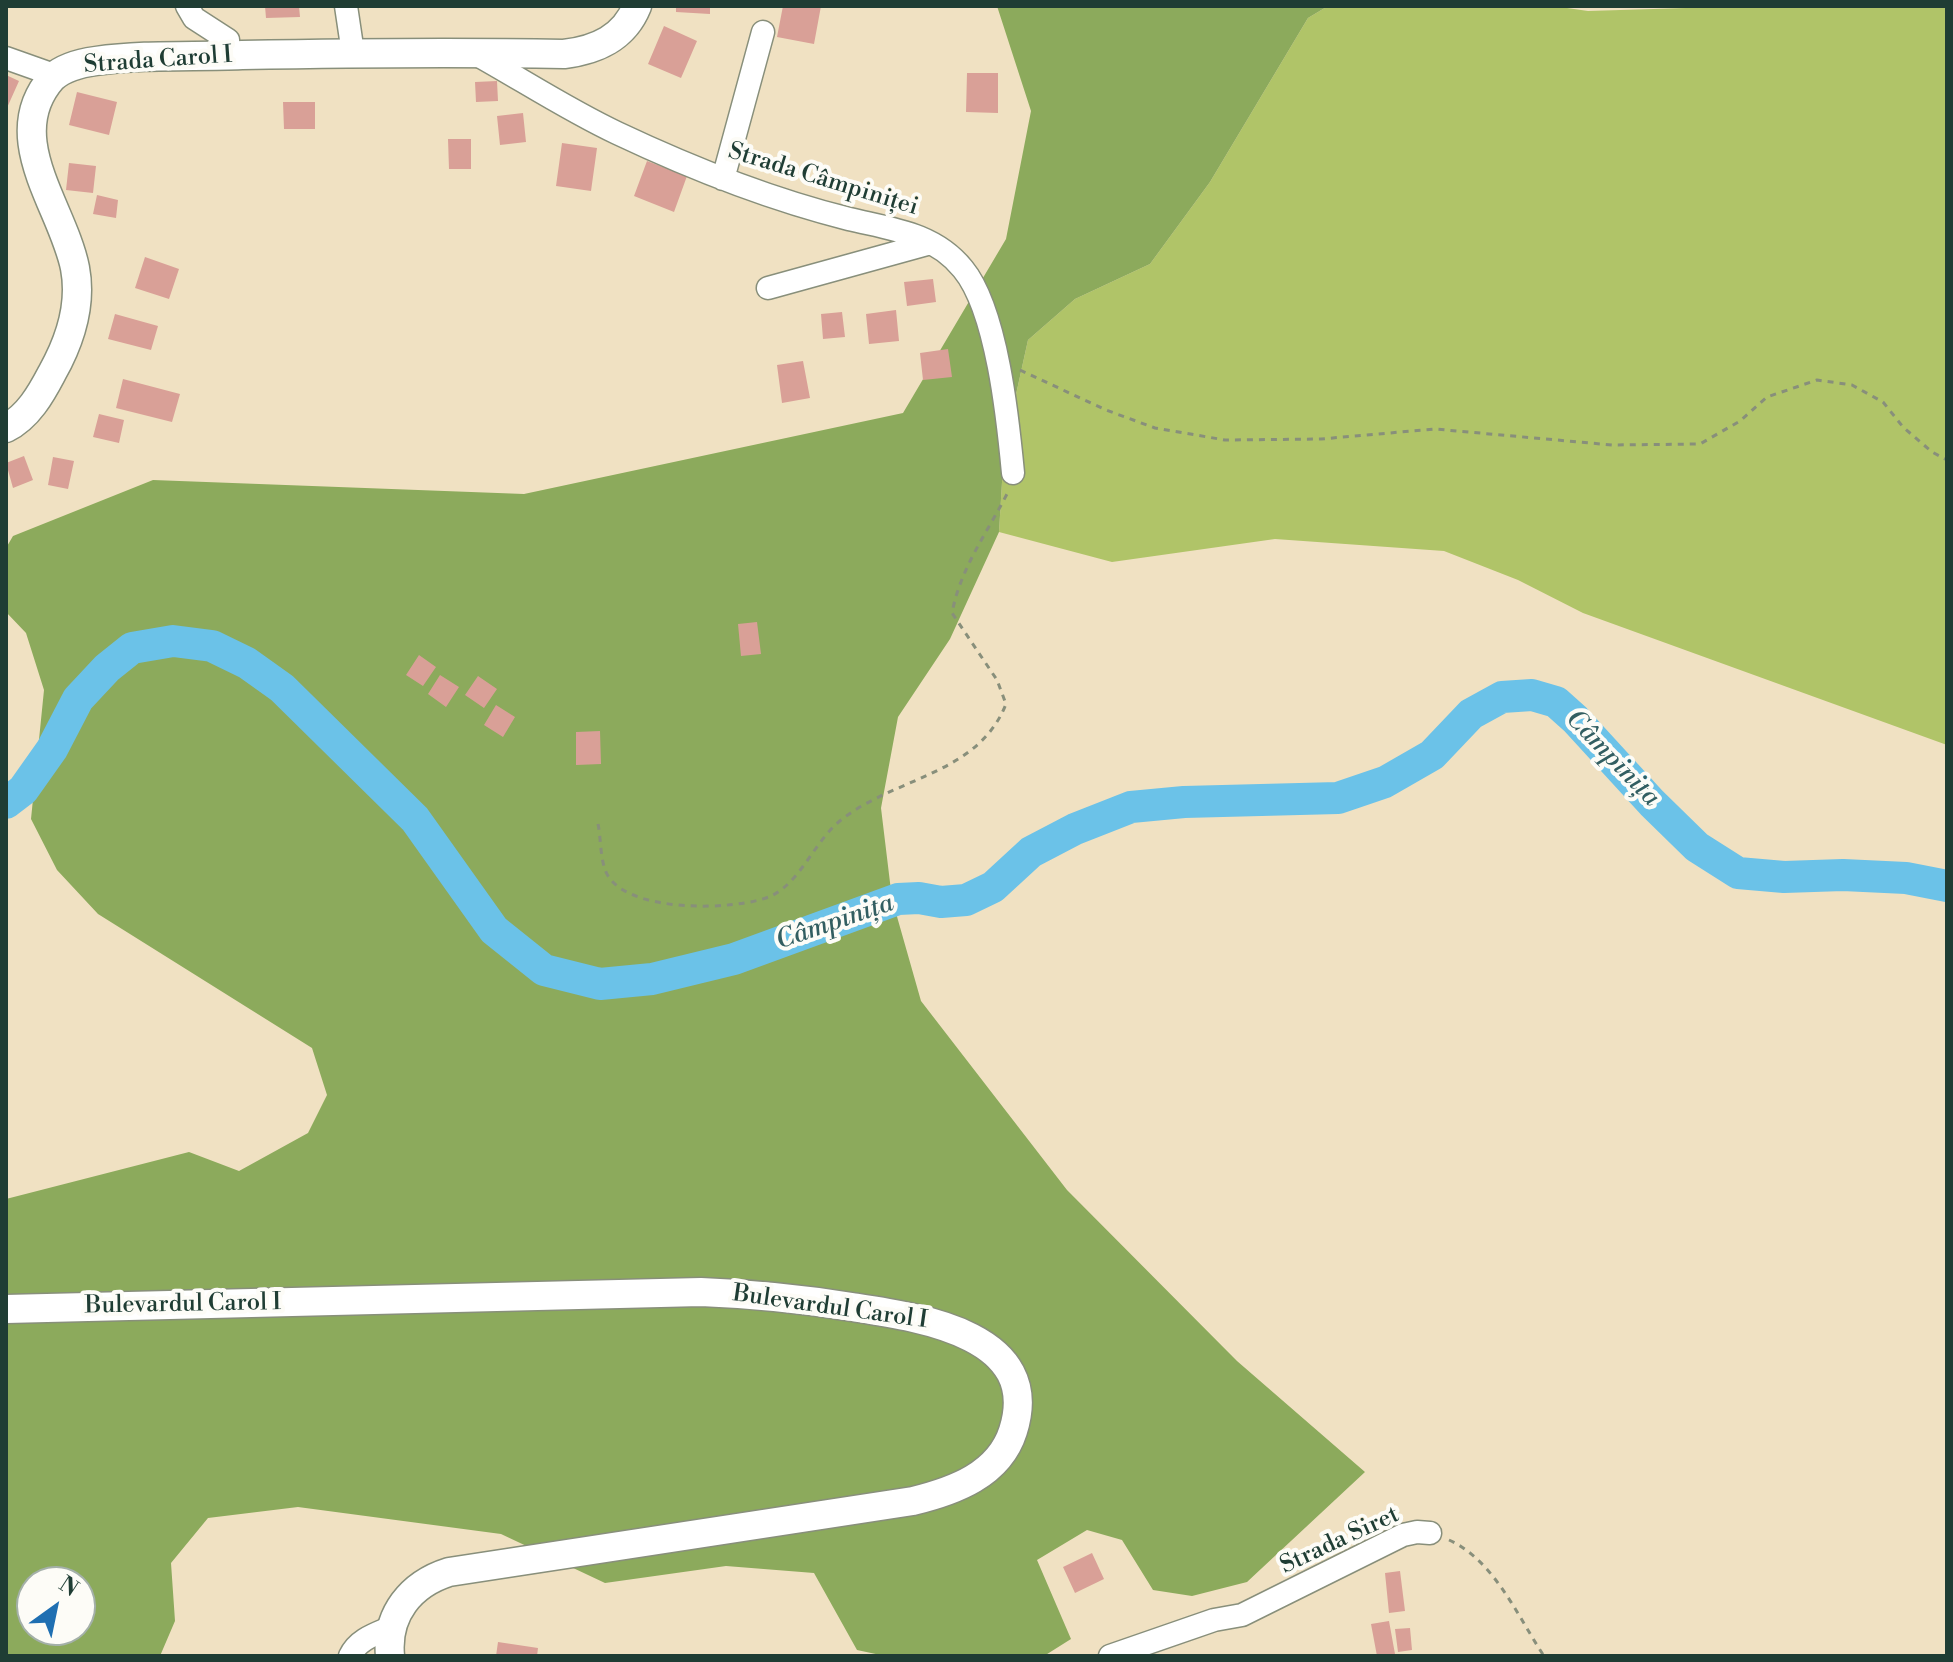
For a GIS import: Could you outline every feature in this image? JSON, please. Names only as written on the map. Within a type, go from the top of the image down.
[{"type":"main road","name":"Strada Carol I","points":[[6,428],[28,410],[43,390],[63,350],[76,311],[75,267],[40,189],[29,155],[27,130],[31,108],[41,89],[54,75],[71,66],[95,61],[353,53],[587,52],[607,43],[626,26],[637,6]]},
{"type":"main road","name":"Bulevardul Carol I","points":[[6,1309],[701,1292],[757,1295],[889,1312],[954,1328],[974,1337],[993,1351],[1015,1385],[1018,1403],[1016,1420],[1011,1437],[1002,1451],[980,1475],[942,1494],[449,1572],[416,1587],[406,1598],[392,1627],[390,1656]]},
{"type":"street","points":[[187,6],[194,18],[228,40],[229,56]]},
{"type":"street","points":[[346,6],[353,53]]},
{"type":"street","points":[[723,179],[763,32]]},
{"type":"street","name":"Strada Câmpiniței","points":[[473,52],[615,132],[723,179],[796,204],[905,231],[931,243],[954,259],[979,295],[996,356],[1013,473]]},
{"type":"street","points":[[6,58],[54,75]]},
{"type":"street","points":[[768,288],[931,243]]},
{"type":"street","name":"Strada Siret","points":[[1110,1656],[1214,1620],[1242,1615],[1403,1535],[1430,1533]]},
{"type":"street","points":[[350,1656],[368,1637],[392,1627]]},
{"type":"path","points":[[996,356],[1067,393],[1130,419],[1155,428],[1225,440],[1321,439],[1435,429],[1612,445],[1700,444],[1740,421],[1767,397],[1817,380],[1852,385],[1883,402],[1903,427],[1932,452],[1947,460]]},
{"type":"path","points":[[598,824],[606,872],[616,884],[655,903],[730,907],[773,895],[799,871],[823,837],[841,819],[982,744],[998,725],[1006,704],[997,680],[952,613],[957,589],[972,554],[1004,501],[1013,473]]},
{"type":"path","name":"Strada Siret","points":[[1430,1533],[1453,1541],[1476,1557],[1498,1584],[1544,1656]]},
{"type":"green space","points":[[997,6],[1328,6],[1308,18],[1210,182],[1150,264],[1075,299],[1028,340],[1004,449],[999,532],[950,639],[898,717],[881,808],[892,899],[921,1001],[1067,1190],[1237,1361],[1365,1472],[1247,1582],[1192,1596],[1153,1590],[1122,1540],[1087,1530],[1037,1560],[1071,1639],[1044,1656],[885,1656],[857,1650],[814,1573],[726,1566],[605,1583],[501,1534],[298,1507],[208,1518],[171,1563],[175,1621],[160,1656],[6,1656],[6,1199],[189,1152],[239,1171],[308,1133],[327,1095],[312,1048],[98,914],[57,870],[31,819],[44,690],[26,633],[6,612],[6,548],[13,536],[153,480],[524,494],[903,413],[1006,239],[1031,111]]},
{"type":"green space","points":[[1328,6],[1553,6],[1588,11],[1751,6],[1947,6],[1947,745],[1583,613],[1518,580],[1444,551],[1275,539],[1112,562],[999,532],[1004,449],[1028,340],[1075,299],[1150,264],[1210,182],[1308,18]]},
{"type":"building","points":[[265,6],[299,6],[300,17],[266,18]]},
{"type":"building","points":[[676,6],[710,6],[710,14],[676,12]]},
{"type":"building","points":[[783,6],[821,6],[814,44],[777,37]]},
{"type":"building","points":[[664,26],[697,41],[681,78],[648,64]]},
{"type":"building","points":[[967,73],[998,73],[998,113],[966,112]]},
{"type":"building","points":[[6,75],[19,81],[6,110]]},
{"type":"building","points":[[497,81],[498,101],[476,102],[475,82]]},
{"type":"building","points":[[77,92],[117,102],[109,135],[69,125]]},
{"type":"building","points":[[283,102],[315,102],[315,129],[284,129]]},
{"type":"building","points":[[523,113],[526,142],[500,145],[497,116]]},
{"type":"building","points":[[448,139],[471,139],[471,169],[449,169]]},
{"type":"building","points":[[562,143],[597,148],[591,191],[556,186]]},
{"type":"building","points":[[647,161],[687,176],[674,212],[634,196]]},
{"type":"building","points":[[69,163],[96,166],[93,193],[66,190]]},
{"type":"building","points":[[97,195],[118,200],[116,218],[93,214]]},
{"type":"building","points":[[145,257],[179,269],[169,299],[135,288]]},
{"type":"building","points":[[933,279],[936,302],[907,306],[904,282]]},
{"type":"building","points":[[896,310],[899,341],[869,344],[866,314]]},
{"type":"building","points":[[842,312],[845,337],[823,339],[821,314]]},
{"type":"building","points":[[115,314],[158,326],[151,350],[108,339]]},
{"type":"building","points":[[948,349],[952,377],[923,380],[920,353]]},
{"type":"building","points":[[803,361],[810,398],[782,403],[777,365]]},
{"type":"building","points":[[123,379],[180,394],[172,422],[116,408]]},
{"type":"building","points":[[99,414],[124,420],[119,443],[93,437]]},
{"type":"building","points":[[24,456],[33,480],[13,488],[6,463]]},
{"type":"building","points":[[53,457],[74,461],[68,489],[48,485]]},
{"type":"building","points":[[757,622],[761,654],[741,656],[738,624]]},
{"type":"building","points":[[419,655],[436,667],[423,686],[406,675]]},
{"type":"building","points":[[440,675],[459,687],[446,707],[428,694]]},
{"type":"building","points":[[478,676],[497,689],[484,708],[465,695]]},
{"type":"building","points":[[496,705],[515,717],[503,737],[484,725]]},
{"type":"building","points":[[600,731],[601,764],[576,765],[576,732]]},
{"type":"building","points":[[1092,1553],[1104,1579],[1075,1593],[1063,1567]]},
{"type":"building","points":[[1400,1571],[1405,1611],[1389,1613],[1385,1573]]},
{"type":"building","points":[[1389,1621],[1395,1654],[1377,1656],[1371,1624]]},
{"type":"building","points":[[1410,1628],[1412,1650],[1398,1652],[1395,1629]]},
{"type":"building","points":[[498,1642],[538,1648],[537,1656],[496,1656]]},
{"type":"waterway","name":"Câmpinița","points":[[6,803],[23,790],[52,749],[78,699],[107,668],[132,648],[173,641],[212,646],[247,663],[282,688],[415,819],[494,930],[544,970],[600,984],[652,979],[734,959],[898,899],[966,900],[993,887],[1031,852],[1075,829],[1131,807],[1184,802],[1338,798],[1385,782],[1432,755],[1471,714],[1502,697],[1532,695],[1556,702],[1697,847],[1738,873],[1784,877],[1843,875],[1906,878],[1947,886]]}]
